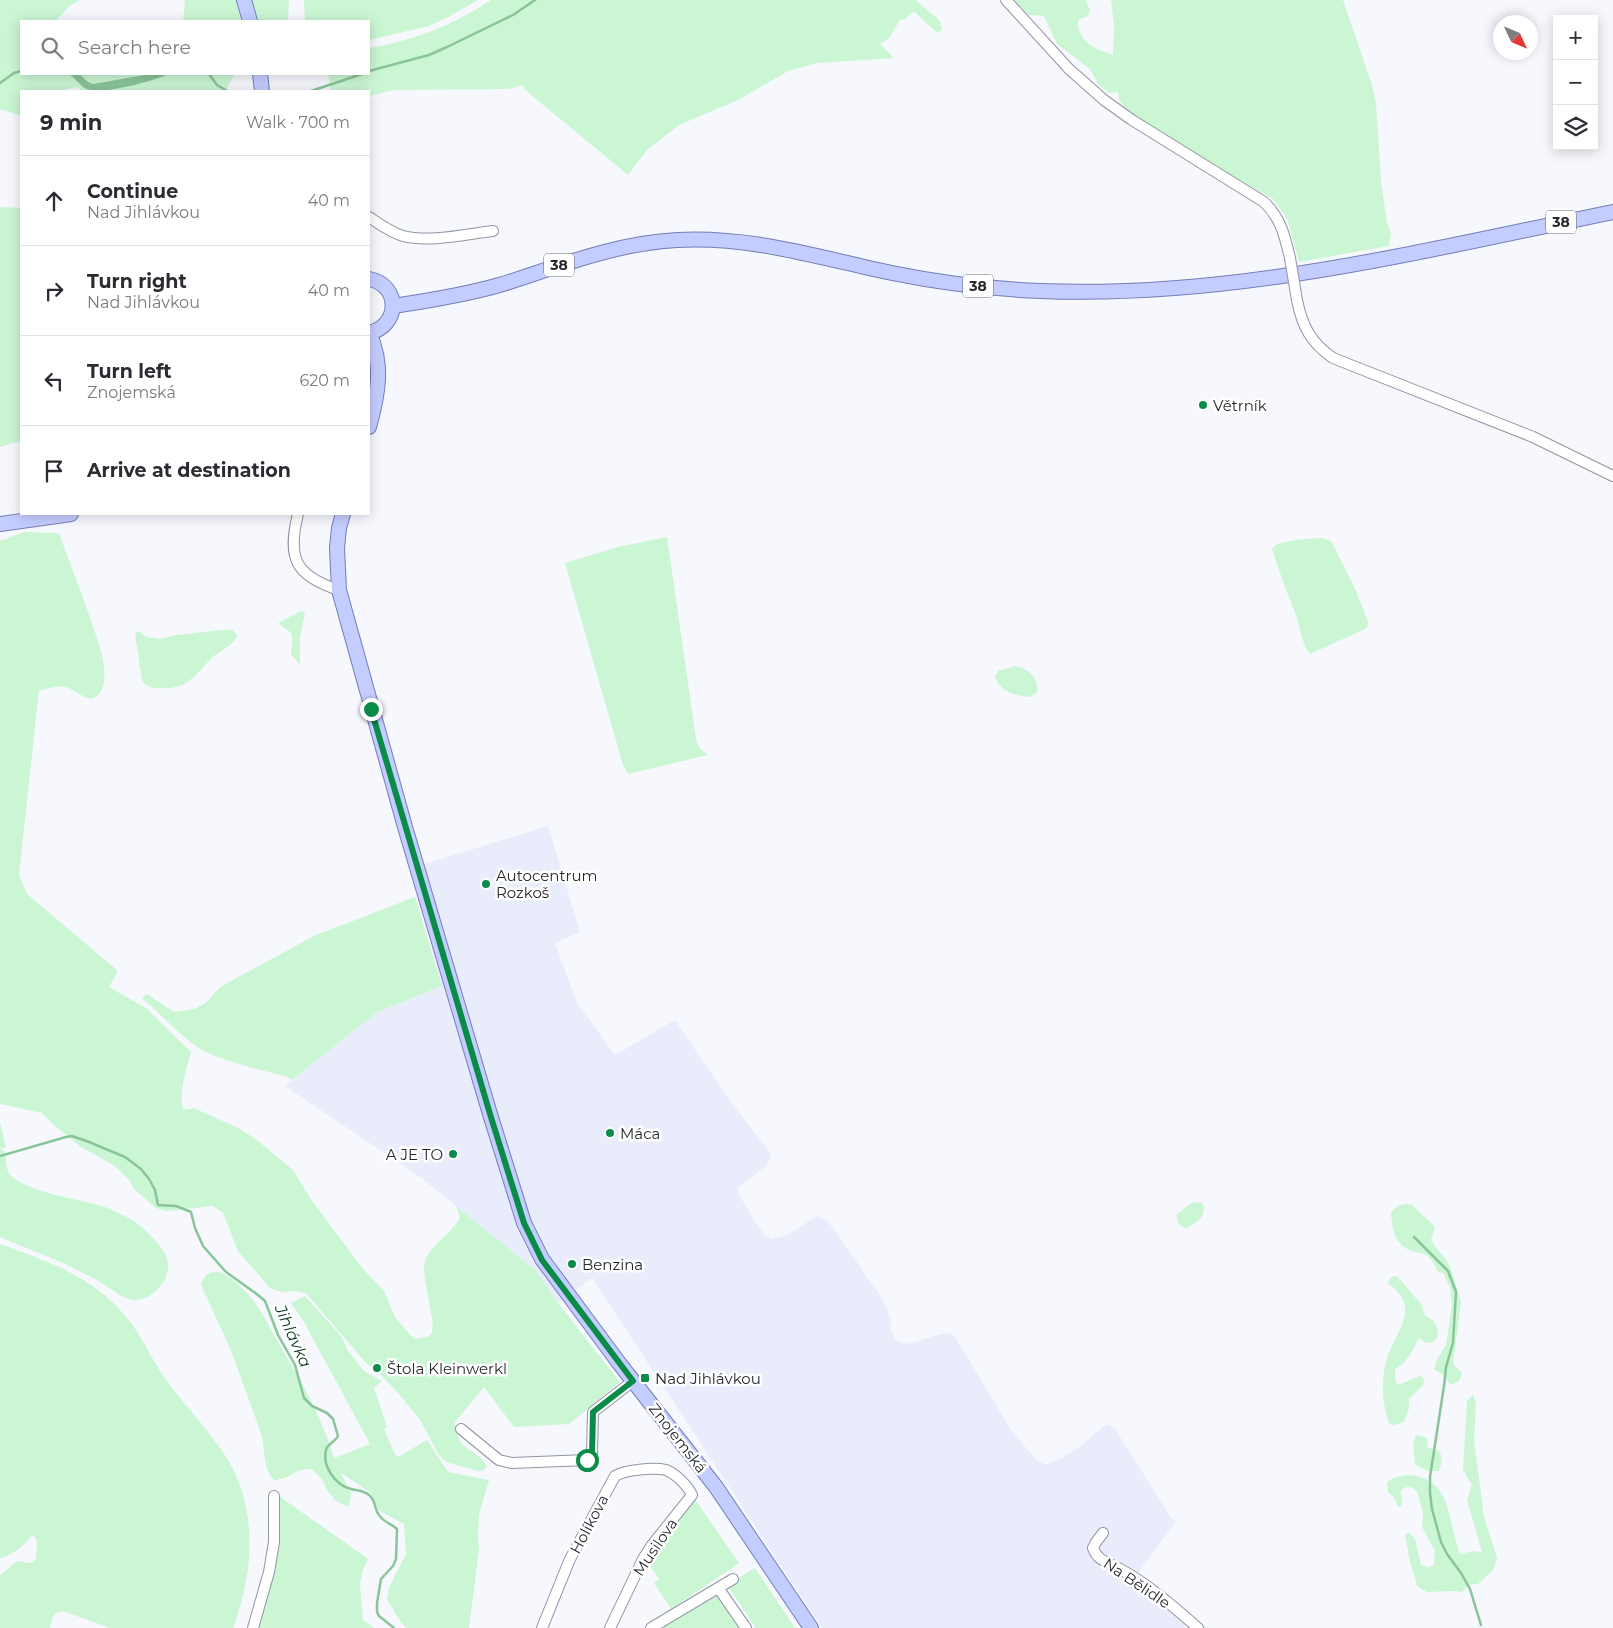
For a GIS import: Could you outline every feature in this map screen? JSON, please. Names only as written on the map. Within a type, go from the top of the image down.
[{"type":"main road","points":[[244,0],[250,20]]},
{"type":"main road","points":[[260,75],[262,90]]},
{"type":"main road","name":"38","points":[[393,306],[499,285],[536,272],[604,253],[646,243],[674,240],[727,240],[771,246],[893,274],[959,284],[1040,291],[1104,292],[1192,287],[1283,275],[1392,256],[1613,212]]},
{"type":"main road","points":[[370,279],[378,282],[387,290],[393,306],[388,322],[379,330],[370,333]]},
{"type":"main road","points":[[370,336],[378,359],[378,389],[370,423]]},
{"type":"main road","points":[[0,524],[64,515]]},
{"type":"main road","name":"Znojemská","points":[[343,515],[337,548],[339,590],[371,709],[524,1223],[542,1260],[716,1487],[811,1628]]},
{"type":"street","points":[[1006,0],[1069,69],[1104,100],[1132,120],[1264,202],[1271,209],[1281,224],[1290,258],[1300,318],[1315,342],[1333,358],[1534,437],[1613,476]]},
{"type":"street","points":[[370,218],[391,231],[403,236],[417,238],[493,230]]},
{"type":"street","points":[[298,515],[293,547],[298,564],[303,572],[320,584],[339,590]]},
{"type":"street","points":[[461,1428],[502,1461],[512,1463],[587,1460],[592,1454],[593,1412],[633,1381]]},
{"type":"street","name":"Holíkova","points":[[542,1628],[570,1558],[614,1476],[623,1472],[660,1469],[673,1473]]},
{"type":"street","name":"Musilova","points":[[610,1628],[643,1559],[691,1497],[691,1492],[673,1473]]},
{"type":"street","points":[[253,1628],[269,1572],[274,1542],[274,1496]]},
{"type":"street","name":"Na Bělidle","points":[[1103,1533],[1093,1548],[1098,1557],[1148,1587],[1198,1628]]},
{"type":"street","points":[[651,1628],[732,1580]]},
{"type":"street","points":[[719,1589],[746,1628]]},
{"type":"shaded area","points":[[0,0],[80,0],[68,7],[57,20],[20,20],[20,75],[234,75],[226,89],[222,90],[82,90],[77,87],[63,90],[20,90],[20,116],[0,109]]},
{"type":"shaded area","points":[[185,0],[236,0],[241,20],[183,20]]},
{"type":"shaded area","points":[[252,0],[289,0],[288,20],[258,20]]},
{"type":"shaded area","points":[[304,0],[478,0],[429,26],[370,40],[370,20],[305,20]]},
{"type":"shaded area","points":[[491,0],[916,0],[940,21],[942,30],[937,33],[915,12],[912,12],[905,19],[900,20],[889,38],[880,44],[894,58],[818,63],[788,71],[738,100],[679,125],[647,150],[628,175],[524,89],[523,85],[509,89],[394,90],[370,96],[370,90],[331,90],[328,75],[370,75],[370,48],[433,31]]},
{"type":"shaded area","points":[[1013,0],[1085,0],[1090,10],[1088,16],[1078,20],[1081,34],[1088,44],[1113,55],[1114,26],[1111,0],[1343,0],[1372,85],[1376,103],[1381,180],[1387,223],[1391,233],[1389,246],[1299,262],[1287,218],[1273,199],[1127,111],[1119,100],[1118,92],[1110,93],[1099,85],[1090,69],[1057,44],[1044,16],[1029,15]]},
{"type":"shaded area","points":[[70,75],[80,75],[93,84],[145,75],[166,75],[116,89],[94,90],[84,88]]},
{"type":"shaded area","points":[[0,207],[20,208],[20,441],[0,447]]},
{"type":"shaded area","points":[[24,532],[59,533],[98,642],[104,668],[102,689],[93,698],[86,698],[65,687],[39,690],[19,875],[27,894],[118,971],[109,987],[146,1008],[191,1052],[182,1088],[183,1110],[194,1108],[240,1129],[257,1140],[293,1170],[312,1201],[363,1269],[384,1291],[395,1317],[410,1335],[416,1339],[426,1337],[431,1334],[433,1329],[425,1278],[425,1261],[432,1249],[460,1218],[456,1206],[535,1270],[558,1303],[620,1382],[569,1424],[514,1427],[484,1387],[455,1422],[459,1439],[467,1448],[482,1459],[487,1466],[484,1470],[478,1471],[445,1461],[439,1455],[420,1420],[399,1394],[366,1363],[306,1293],[295,1291],[281,1292],[270,1288],[238,1251],[223,1213],[213,1206],[166,1211],[156,1208],[134,1189],[129,1180],[115,1166],[81,1147],[42,1113],[0,1104],[0,541]]},
{"type":"shaded area","points":[[667,537],[696,739],[700,749],[708,755],[628,774],[623,765],[565,563],[618,547]]},
{"type":"shaded area","points":[[1322,538],[1331,541],[1356,591],[1369,624],[1365,629],[1310,654],[1303,641],[1296,615],[1272,549],[1287,541]]},
{"type":"shaded area","points":[[302,611],[305,613],[300,637],[300,665],[291,654],[291,634],[279,622]]},
{"type":"shaded area","points":[[232,630],[237,634],[234,641],[213,657],[195,676],[184,684],[177,687],[156,688],[147,686],[142,681],[135,633],[138,631],[147,637],[161,639],[176,635]]},
{"type":"shaded area","points":[[1015,666],[1032,674],[1036,682],[1037,692],[1030,697],[1005,690],[995,677],[998,671]]},
{"type":"shaded area","points":[[548,826],[580,932],[555,943],[577,1003],[615,1055],[675,1020],[730,1101],[768,1150],[771,1157],[767,1165],[737,1188],[739,1195],[764,1234],[771,1239],[787,1235],[817,1216],[827,1221],[883,1300],[891,1320],[891,1330],[894,1338],[898,1342],[905,1344],[940,1334],[950,1333],[955,1337],[1010,1428],[1036,1460],[1046,1465],[1061,1459],[1082,1445],[1104,1426],[1108,1425],[1115,1429],[1170,1516],[1176,1522],[1138,1573],[1207,1628],[822,1628],[592,1278],[558,1303],[535,1270],[420,1177],[285,1086],[377,1012],[442,986],[411,868]]},
{"type":"shaded area","points":[[415,897],[442,986],[377,1012],[292,1080],[285,1076],[233,1062],[204,1051],[181,1034],[142,998],[147,994],[174,1012],[195,1009],[208,1001],[220,987],[316,935]]},
{"type":"shaded area","points":[[0,1122],[6,1148],[0,1148]]},
{"type":"shaded area","points":[[0,1148],[5,1152],[8,1171],[22,1183],[48,1193],[103,1206],[133,1221],[152,1236],[168,1261],[165,1279],[154,1293],[144,1299],[128,1299],[97,1280],[64,1264],[0,1237]]},
{"type":"shaded area","points":[[1193,1202],[1202,1203],[1204,1212],[1200,1219],[1186,1229],[1178,1223],[1177,1214]]},
{"type":"shaded area","points":[[1411,1204],[1435,1227],[1431,1240],[1446,1259],[1461,1302],[1453,1364],[1462,1373],[1459,1381],[1451,1385],[1443,1375],[1434,1369],[1446,1345],[1452,1305],[1450,1287],[1443,1273],[1437,1271],[1429,1257],[1412,1251],[1397,1240],[1393,1229],[1391,1212],[1398,1206]]},
{"type":"shaded area","points":[[0,1244],[72,1273],[103,1294],[117,1307],[136,1330],[167,1381],[211,1435],[233,1469],[241,1488],[246,1508],[250,1548],[245,1589],[233,1628],[110,1628],[63,1611],[54,1616],[50,1628],[0,1628],[0,1575],[17,1561],[31,1563],[36,1559],[37,1541],[34,1536],[30,1537],[17,1550],[0,1558]]},
{"type":"shaded area","points":[[212,1272],[221,1273],[232,1279],[256,1304],[310,1398],[334,1458],[370,1444],[304,1322],[291,1303],[305,1296],[341,1336],[348,1351],[364,1371],[382,1381],[374,1388],[387,1427],[384,1429],[395,1455],[398,1457],[427,1440],[448,1472],[489,1480],[479,1515],[479,1550],[469,1628],[407,1628],[401,1622],[387,1600],[389,1587],[406,1554],[404,1524],[378,1510],[371,1493],[341,1473],[351,1493],[349,1507],[336,1501],[327,1490],[322,1479],[312,1469],[301,1470],[284,1478],[274,1480],[270,1475],[266,1464],[261,1433],[230,1348],[201,1285],[205,1277]]},
{"type":"shaded area","points":[[1397,1276],[1421,1304],[1425,1315],[1434,1321],[1438,1337],[1433,1342],[1426,1343],[1419,1338],[1406,1360],[1395,1369],[1395,1380],[1398,1385],[1420,1376],[1424,1379],[1423,1386],[1409,1398],[1409,1408],[1404,1422],[1394,1425],[1389,1423],[1387,1416],[1383,1384],[1386,1362],[1404,1321],[1404,1302],[1399,1293],[1388,1283],[1391,1277]]},
{"type":"shaded area","points":[[1473,1394],[1476,1404],[1474,1440],[1484,1517],[1497,1558],[1494,1569],[1478,1584],[1468,1585],[1462,1592],[1427,1592],[1417,1586],[1405,1536],[1408,1532],[1415,1539],[1421,1565],[1428,1567],[1434,1565],[1435,1551],[1422,1527],[1423,1514],[1417,1491],[1409,1486],[1400,1491],[1402,1505],[1398,1507],[1394,1497],[1388,1492],[1387,1482],[1397,1477],[1408,1475],[1428,1480],[1437,1487],[1443,1496],[1460,1554],[1473,1551],[1482,1552],[1467,1500],[1472,1485],[1463,1470],[1467,1401]]},
{"type":"shaded area","points":[[1416,1435],[1425,1437],[1428,1441],[1427,1448],[1436,1449],[1440,1452],[1442,1461],[1439,1471],[1428,1471],[1415,1465],[1413,1444]]},
{"type":"shaded area","points":[[279,1496],[368,1559],[362,1572],[360,1584],[363,1620],[374,1628],[255,1628],[264,1602],[279,1544]]},
{"type":"shaded area","points":[[694,1498],[739,1563],[671,1609],[654,1583],[659,1579],[646,1560]]},
{"type":"shaded area","points":[[755,1568],[795,1628],[756,1628],[727,1585]]},
{"type":"shaded area","points":[[715,1594],[721,1595],[743,1628],[662,1628]]},
{"type":"waterway","points":[[370,71],[429,55],[513,15],[535,0]]},
{"type":"waterway","points":[[0,83],[14,73],[20,71]]},
{"type":"waterway","points":[[210,75],[217,85],[225,90]]},
{"type":"waterway","points":[[314,90],[359,75]]},
{"type":"waterway","name":"Jihlávka","points":[[0,1156],[72,1136],[125,1157],[141,1169],[155,1190],[158,1205],[176,1206],[191,1212],[195,1228],[203,1246],[226,1272],[265,1301],[278,1335],[295,1365],[304,1398],[312,1406],[327,1413],[333,1419],[338,1436],[327,1448],[325,1456],[331,1474],[345,1487],[363,1491],[369,1495],[373,1499],[377,1513],[397,1529],[396,1559],[393,1566],[381,1579],[377,1603],[379,1616],[394,1628]]},
{"type":"waterway","points":[[1414,1237],[1448,1271],[1456,1292],[1453,1343],[1446,1367],[1430,1477],[1430,1493],[1432,1509],[1441,1542],[1470,1589],[1481,1625]]},
{"type":"place","name":"Větrník","points":[[1203,405]]},
{"type":"place","name":"Autocentrum Rozkoš","points":[[486,884]]},
{"type":"place","name":"Máca","points":[[610,1133]]},
{"type":"place","name":"A JE TO","points":[[453,1154]]},
{"type":"place","name":"Benzina","points":[[572,1264]]},
{"type":"place","name":"Štola Kleinwerkl","points":[[377,1368]]},
{"type":"place","name":"Nad Jihlávkou","points":[[645,1378]]},
{"type":"route","points":[[371,709],[524,1223],[542,1260],[633,1381],[593,1412],[592,1454],[587,1460]]}]
